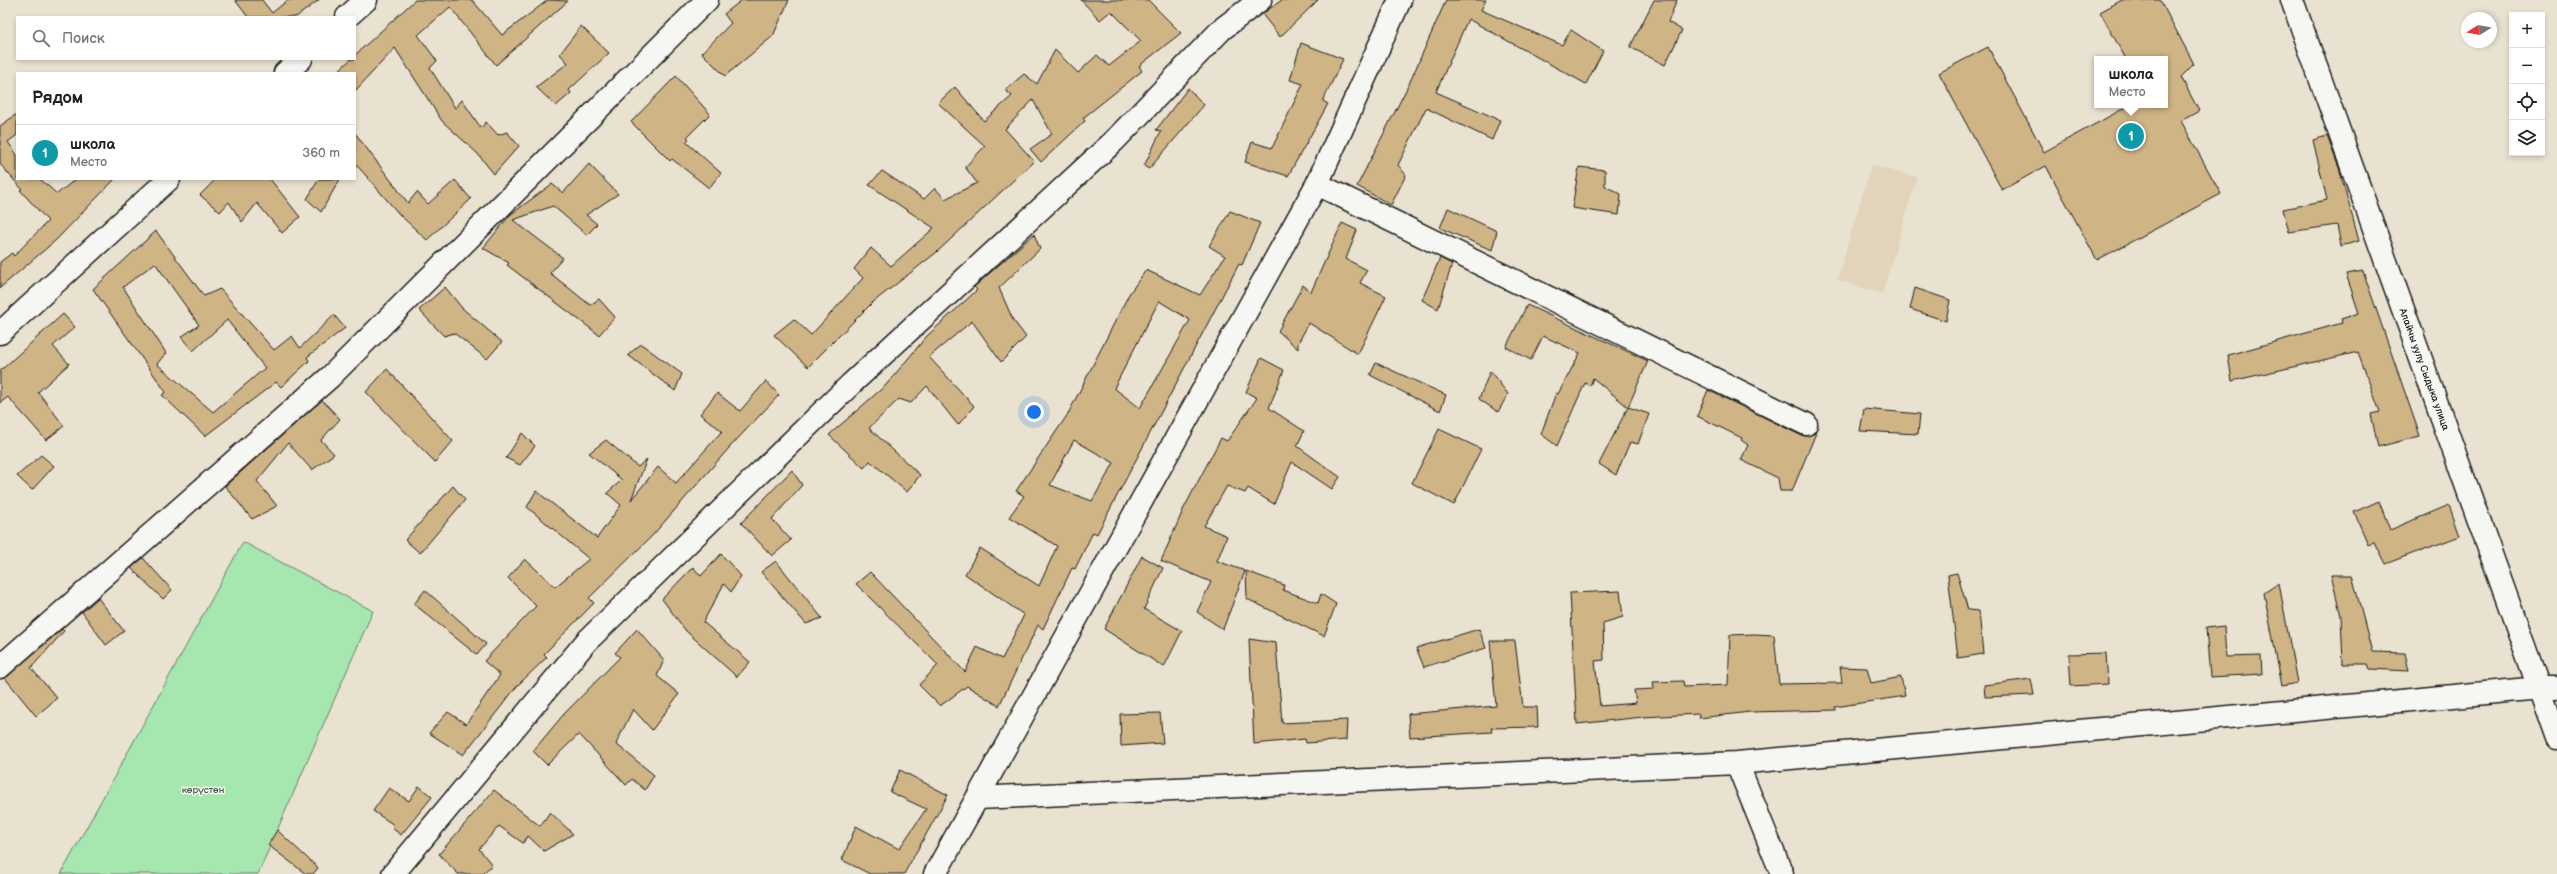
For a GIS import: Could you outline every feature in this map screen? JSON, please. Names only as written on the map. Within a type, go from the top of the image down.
[{"type":"street","points":[[348,16],[366,0]]},
{"type":"street","points":[[0,667],[330,377],[707,0]]},
{"type":"street","points":[[393,874],[586,642],[851,384],[1113,142],[1222,29],[1260,0]]},
{"type":"street","points":[[935,874],[1317,184],[1400,0]]},
{"type":"street","name":"Алайчы уулу Сыдыка улица","points":[[2292,0],[2548,688],[2557,738]]},
{"type":"street","points":[[286,72],[300,60]]},
{"type":"street","points":[[0,333],[168,180]]},
{"type":"street","points":[[1317,184],[1806,424]]},
{"type":"street","points":[[977,798],[1737,762],[2548,688]]},
{"type":"street","points":[[1737,762],[1782,874]]},
{"type":"shaded area","points":[[1871,165],[1917,177],[1882,294],[1837,280]]},
{"type":"green space","name":"көрүстөн","points":[[243,542],[373,611],[258,874],[61,874]]},
{"type":"building","points":[[235,0],[262,0],[272,13],[288,0],[319,0],[297,16],[247,16]]},
{"type":"building","points":[[415,0],[472,0],[502,35],[548,0],[568,1],[496,65],[450,7],[418,35],[437,61],[430,68],[455,108],[462,100],[481,128],[486,122],[498,135],[507,132],[519,146],[494,174],[477,153],[442,121],[395,48],[356,90],[356,72],[337,72],[350,60],[356,60],[356,54]]},
{"type":"building","points":[[742,0],[789,0],[773,36],[725,76],[702,53],[731,23],[724,14]]},
{"type":"building","points":[[1081,0],[1148,0],[1181,33],[1139,66],[1142,71],[1083,118],[1085,121],[1041,162],[1030,149],[1052,134],[1033,100],[1005,129],[1034,161],[937,252],[872,303],[808,367],[774,335],[794,319],[811,335],[863,278],[854,269],[871,248],[891,266],[934,228],[869,185],[882,171],[924,199],[935,188],[945,199],[977,183],[965,167],[985,146],[938,103],[955,87],[984,121],[1012,96],[1005,90],[1024,74],[1037,84],[1055,50],[1078,73],[1097,55],[1109,66],[1141,41],[1111,11],[1100,20]]},
{"type":"building","points":[[1282,0],[1318,0],[1280,37],[1262,14]]},
{"type":"building","points":[[1446,0],[1486,0],[1481,10],[1562,45],[1571,30],[1603,51],[1586,84],[1468,19],[1436,92],[1500,120],[1492,140],[1426,108],[1398,165],[1406,175],[1391,205],[1357,186],[1409,84]]},
{"type":"building","points":[[1654,0],[1677,0],[1668,22],[1682,30],[1665,65],[1630,47]]},
{"type":"building","points":[[2122,0],[2160,0],[2194,64],[2181,77],[2199,111],[2181,121],[2221,194],[2097,260],[2046,166],[2002,190],[1939,73],[1988,47],[2044,152],[2125,108],[2168,108],[2168,56],[2124,56],[2100,12]]},
{"type":"building","points":[[581,26],[609,53],[569,90],[571,93],[556,106],[536,87],[568,63],[560,54]]},
{"type":"building","points":[[1301,43],[1343,59],[1323,101],[1328,104],[1288,176],[1245,162],[1252,142],[1272,148],[1303,84],[1290,80]]},
{"type":"building","points":[[676,76],[710,114],[687,137],[689,139],[686,142],[721,173],[709,188],[672,159],[670,161],[631,122]]},
{"type":"building","points":[[1188,88],[1204,105],[1149,169],[1144,166],[1161,131],[1156,130]]},
{"type":"building","points":[[16,115],[16,136],[8,142],[16,154],[16,180],[41,180],[57,194],[75,180],[114,180],[56,240],[0,288],[0,262],[12,253],[14,256],[48,221],[20,190],[22,189],[0,164],[0,126]]},
{"type":"building","points":[[356,134],[408,203],[417,192],[428,204],[455,180],[471,199],[427,240],[399,214],[356,164]]},
{"type":"building","points":[[2327,136],[2339,168],[2359,241],[2341,246],[2337,225],[2289,232],[2283,209],[2327,200],[2313,140]]},
{"type":"building","points":[[589,164],[618,194],[586,215],[597,224],[587,235],[553,206],[513,220],[563,258],[550,273],[590,305],[599,299],[615,317],[599,335],[507,265],[509,263],[483,248],[510,215],[552,184],[563,193]]},
{"type":"building","points":[[1579,167],[1605,170],[1605,186],[1621,194],[1619,215],[1572,208]]},
{"type":"building","points":[[215,180],[271,180],[300,217],[282,233],[257,203],[242,222],[229,202],[220,212],[200,195]]},
{"type":"building","points":[[318,180],[339,180],[321,212],[307,199]]},
{"type":"building","points":[[1448,208],[1497,231],[1492,250],[1440,228]]},
{"type":"building","points":[[1230,211],[1260,223],[1242,265],[1239,264],[1097,534],[1093,532],[1075,569],[1072,568],[1043,629],[1038,625],[999,706],[967,686],[940,706],[919,685],[938,665],[856,584],[870,572],[965,672],[977,647],[1002,659],[1024,615],[965,574],[980,548],[1039,586],[1057,546],[1009,517],[1024,496],[1016,491],[1068,414],[1129,294],[1146,270],[1200,295],[1225,256],[1209,246]],"holes":[[[1159,301],[1190,320],[1140,408],[1114,388]],[[1074,440],[1114,463],[1092,501],[1050,485]]]},
{"type":"building","points":[[1342,223],[1357,230],[1346,259],[1367,270],[1360,283],[1386,296],[1358,354],[1309,323],[1298,343],[1298,349],[1278,331],[1303,285],[1311,292]]},
{"type":"building","points":[[156,231],[204,296],[220,289],[274,350],[292,336],[300,348],[334,315],[345,328],[307,357],[309,361],[281,387],[276,382],[205,436],[162,395],[166,392],[93,289]],"holes":[[[155,263],[199,325],[181,337],[193,351],[227,320],[265,368],[213,412],[157,364],[166,353],[123,287]]]},
{"type":"building","points":[[1034,234],[1040,249],[999,288],[1013,320],[1026,337],[1001,362],[972,321],[929,357],[974,406],[958,425],[927,386],[911,403],[899,399],[869,428],[920,475],[907,492],[870,461],[864,468],[829,435],[886,385],[927,336],[977,290],[974,287]]},
{"type":"building","points":[[1440,258],[1452,264],[1438,309],[1422,300]]},
{"type":"building","points":[[2363,271],[2420,436],[2378,447],[2371,414],[2380,412],[2358,352],[2232,381],[2228,355],[2342,323],[2341,319],[2359,313],[2346,274]]},
{"type":"building","points":[[445,287],[462,308],[502,342],[487,359],[454,333],[444,336],[419,310]]},
{"type":"building","points":[[1915,288],[1950,300],[1946,321],[1910,309]]},
{"type":"building","points":[[1527,305],[1648,361],[1628,407],[1593,378],[1590,386],[1585,383],[1557,446],[1541,434],[1556,393],[1558,394],[1580,353],[1543,336],[1531,360],[1506,347]]},
{"type":"building","points":[[63,314],[75,327],[53,346],[69,364],[38,392],[64,426],[46,440],[8,397],[0,403],[0,371]]},
{"type":"building","points":[[641,344],[682,374],[675,391],[628,355]]},
{"type":"building","points":[[1261,358],[1284,370],[1269,408],[1304,431],[1297,446],[1340,477],[1332,489],[1292,462],[1274,504],[1248,488],[1245,493],[1227,486],[1204,526],[1227,536],[1217,561],[1245,571],[1223,629],[1197,612],[1211,582],[1161,561],[1184,508],[1221,438],[1227,441],[1257,398],[1246,392]]},
{"type":"building","points":[[1376,363],[1446,395],[1440,411],[1370,375]]},
{"type":"building","points":[[387,369],[453,441],[435,462],[366,392]]},
{"type":"building","points":[[1490,371],[1508,394],[1498,412],[1479,399]]},
{"type":"building","points":[[766,381],[779,395],[729,448],[652,536],[589,598],[594,603],[544,654],[547,657],[518,685],[463,755],[429,733],[448,712],[466,724],[500,675],[484,661],[536,606],[508,578],[525,559],[555,587],[589,559],[527,507],[536,491],[597,538],[621,505],[607,493],[622,480],[589,453],[606,440],[638,467],[647,459],[631,500],[658,467],[676,483],[722,431],[700,414],[717,393],[740,411]]},
{"type":"building","points":[[1708,390],[1800,435],[1807,436],[1816,433],[1792,491],[1780,491],[1778,478],[1741,460],[1748,445],[1741,440],[1742,438],[1697,416]]},
{"type":"building","points":[[322,400],[340,419],[321,440],[334,454],[312,470],[288,443],[257,481],[277,506],[252,519],[225,486]]},
{"type":"building","points":[[1628,407],[1649,414],[1638,444],[1630,442],[1616,475],[1599,464]]},
{"type":"building","points":[[1864,409],[1920,414],[1918,434],[1860,431]]},
{"type":"building","points":[[1439,429],[1481,449],[1454,505],[1412,483]]},
{"type":"building","points":[[522,433],[535,446],[520,465],[506,458]]},
{"type":"building","points":[[41,455],[54,466],[32,490],[17,476]]},
{"type":"building","points":[[792,470],[802,485],[772,519],[791,540],[772,556],[741,523]]},
{"type":"building","points":[[453,486],[465,500],[420,553],[405,540]]},
{"type":"building","points":[[2379,501],[2390,530],[2449,505],[2460,536],[2385,564],[2374,542],[2368,544],[2354,512]]},
{"type":"building","points":[[721,554],[741,576],[731,592],[724,584],[703,622],[750,662],[737,677],[686,631],[662,599],[693,567],[701,576]]},
{"type":"building","points":[[1142,556],[1163,568],[1144,609],[1182,631],[1164,667],[1104,629]]},
{"type":"building","points":[[143,558],[172,590],[163,599],[131,568]]},
{"type":"building","points":[[776,561],[822,618],[806,624],[761,572]]},
{"type":"building","points":[[1246,571],[1284,585],[1283,590],[1318,603],[1321,594],[1336,604],[1324,636],[1247,599]]},
{"type":"building","points":[[1957,573],[1968,610],[1979,611],[1983,654],[1958,658],[1948,575]]},
{"type":"building","points":[[2331,575],[2352,575],[2372,652],[2405,653],[2409,671],[2370,669],[2368,664],[2343,664],[2341,616]]},
{"type":"building","points":[[2279,583],[2297,683],[2282,686],[2264,593]]},
{"type":"building","points":[[425,590],[486,644],[477,655],[414,604]]},
{"type":"building","points":[[1620,591],[1623,617],[1603,623],[1604,660],[1595,661],[1600,706],[1636,703],[1634,690],[1654,689],[1653,682],[1683,681],[1684,687],[1728,685],[1730,635],[1755,634],[1774,635],[1779,684],[1842,683],[1840,667],[1867,668],[1871,683],[1901,677],[1905,696],[1835,707],[1836,710],[1750,712],[1699,718],[1699,714],[1643,717],[1577,724],[1570,593]]},
{"type":"building","points":[[98,598],[124,631],[106,645],[82,612]]},
{"type":"building","points":[[2224,626],[2226,657],[2261,656],[2262,674],[2210,677],[2206,628]]},
{"type":"building","points":[[62,629],[64,631],[31,668],[57,698],[36,716],[5,678]]},
{"type":"building","points":[[637,629],[664,660],[657,676],[679,694],[652,730],[633,709],[616,744],[654,775],[645,790],[632,779],[626,785],[579,734],[547,765],[533,751],[564,714],[620,657],[615,653]]},
{"type":"building","points":[[1479,629],[1486,648],[1424,667],[1416,648]]},
{"type":"building","points":[[1249,639],[1276,643],[1282,723],[1347,720],[1346,740],[1306,743],[1305,739],[1254,744]]},
{"type":"building","points":[[1490,641],[1515,641],[1523,707],[1537,707],[1538,727],[1491,728],[1492,732],[1410,737],[1408,714],[1496,706]]},
{"type":"building","points":[[2106,653],[2108,684],[2071,686],[2069,654]]},
{"type":"building","points":[[2031,679],[2034,695],[1985,697],[1984,685]]},
{"type":"building","points":[[1160,713],[1163,743],[1121,746],[1120,714]]},
{"type":"building","points":[[900,770],[948,795],[904,874],[870,874],[842,860],[856,826],[899,849],[926,809],[890,792]]},
{"type":"building","points":[[419,786],[432,797],[401,835],[392,828],[394,825],[373,811],[389,788],[409,801]]},
{"type":"building","points":[[494,790],[540,826],[550,812],[573,834],[544,851],[528,836],[523,843],[499,826],[479,849],[492,865],[482,874],[458,874],[439,854]]},
{"type":"building","points":[[277,830],[318,868],[313,874],[306,874],[268,845]]},
{"type":"place","name":"школа","points":[[2131,136]]}]
